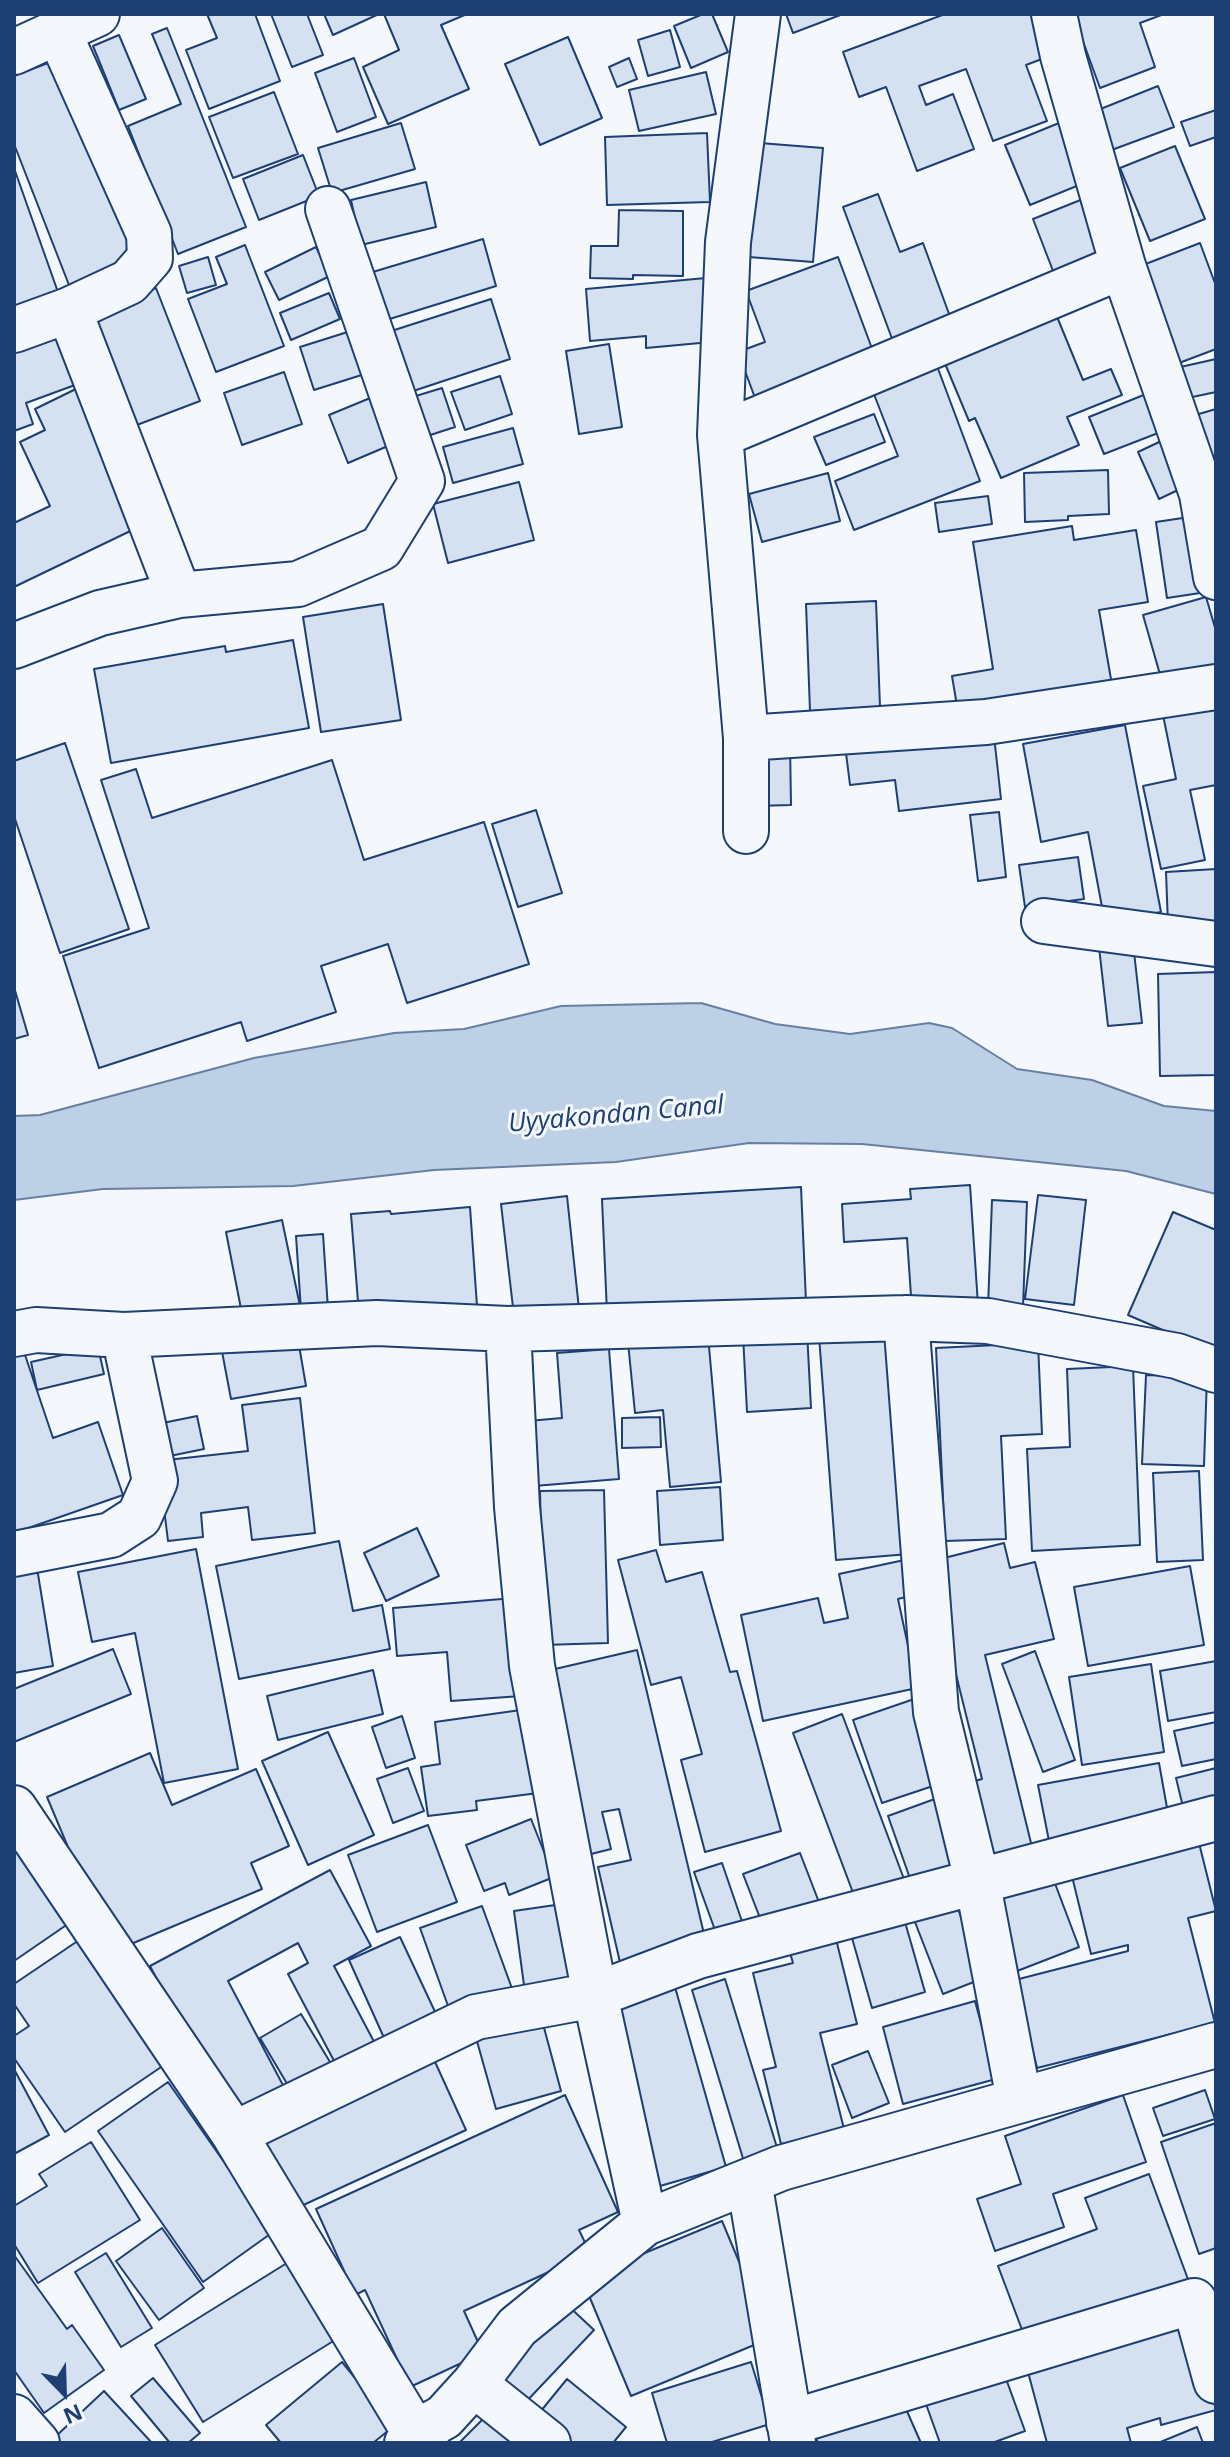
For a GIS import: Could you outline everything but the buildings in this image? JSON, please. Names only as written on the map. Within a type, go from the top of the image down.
[{"type":"street","points":[[746,831],[746,738],[720,435],[728,242],[758,14]]},
{"type":"street","points":[[1054,14],[1063,56],[1123,266],[1202,494],[1216,577]]},
{"type":"street","points":[[14,52],[78,23],[149,234],[150,258],[129,282],[69,310],[14,330]]},
{"type":"street","points":[[14,646],[100,613],[179,595],[298,584],[381,548],[422,481],[328,209]]},
{"type":"street","points":[[720,435],[1123,266]]},
{"type":"street","points":[[69,310],[179,595]]},
{"type":"street","points":[[746,738],[986,722],[1216,687]]},
{"type":"street","points":[[1044,921],[1216,944]]},
{"type":"street","points":[[906,1318],[936,1712],[977,1880],[1019,2099]]},
{"type":"street","points":[[14,1334],[36,1330],[124,1335],[377,1323],[508,1329],[906,1318],[988,1321],[1177,1356],[1216,1370]]},
{"type":"street","points":[[508,1329],[517,1507],[532,1666],[595,1995],[645,2223]]},
{"type":"street","points":[[14,1554],[111,1535],[139,1517],[155,1481],[124,1335]]},
{"type":"street","points":[[14,1808],[234,2134],[416,2440],[444,2417],[474,2384],[517,2327],[645,2223],[781,2168],[1216,2045]]},
{"type":"street","points":[[234,2134],[476,2017],[595,1995],[698,1956],[1216,1818]]},
{"type":"street","points":[[749,2181],[791,2433],[1194,2301],[1216,2381]]},
{"type":"street","points":[[474,2384],[548,2443]]},
{"type":"street","points":[[14,2417],[37,2443]]},
{"type":"water","name":"Uyyakondan Canal","points":[[701,1003],[775,1024],[850,1034],[929,1023],[952,1028],[1017,1069],[1092,1080],[1164,1106],[1216,1111],[1216,1194],[1126,1171],[862,1144],[749,1143],[616,1162],[434,1170],[293,1186],[103,1189],[14,1200],[14,1116],[40,1115],[254,1058],[394,1033],[464,1029],[561,1006]]}]
